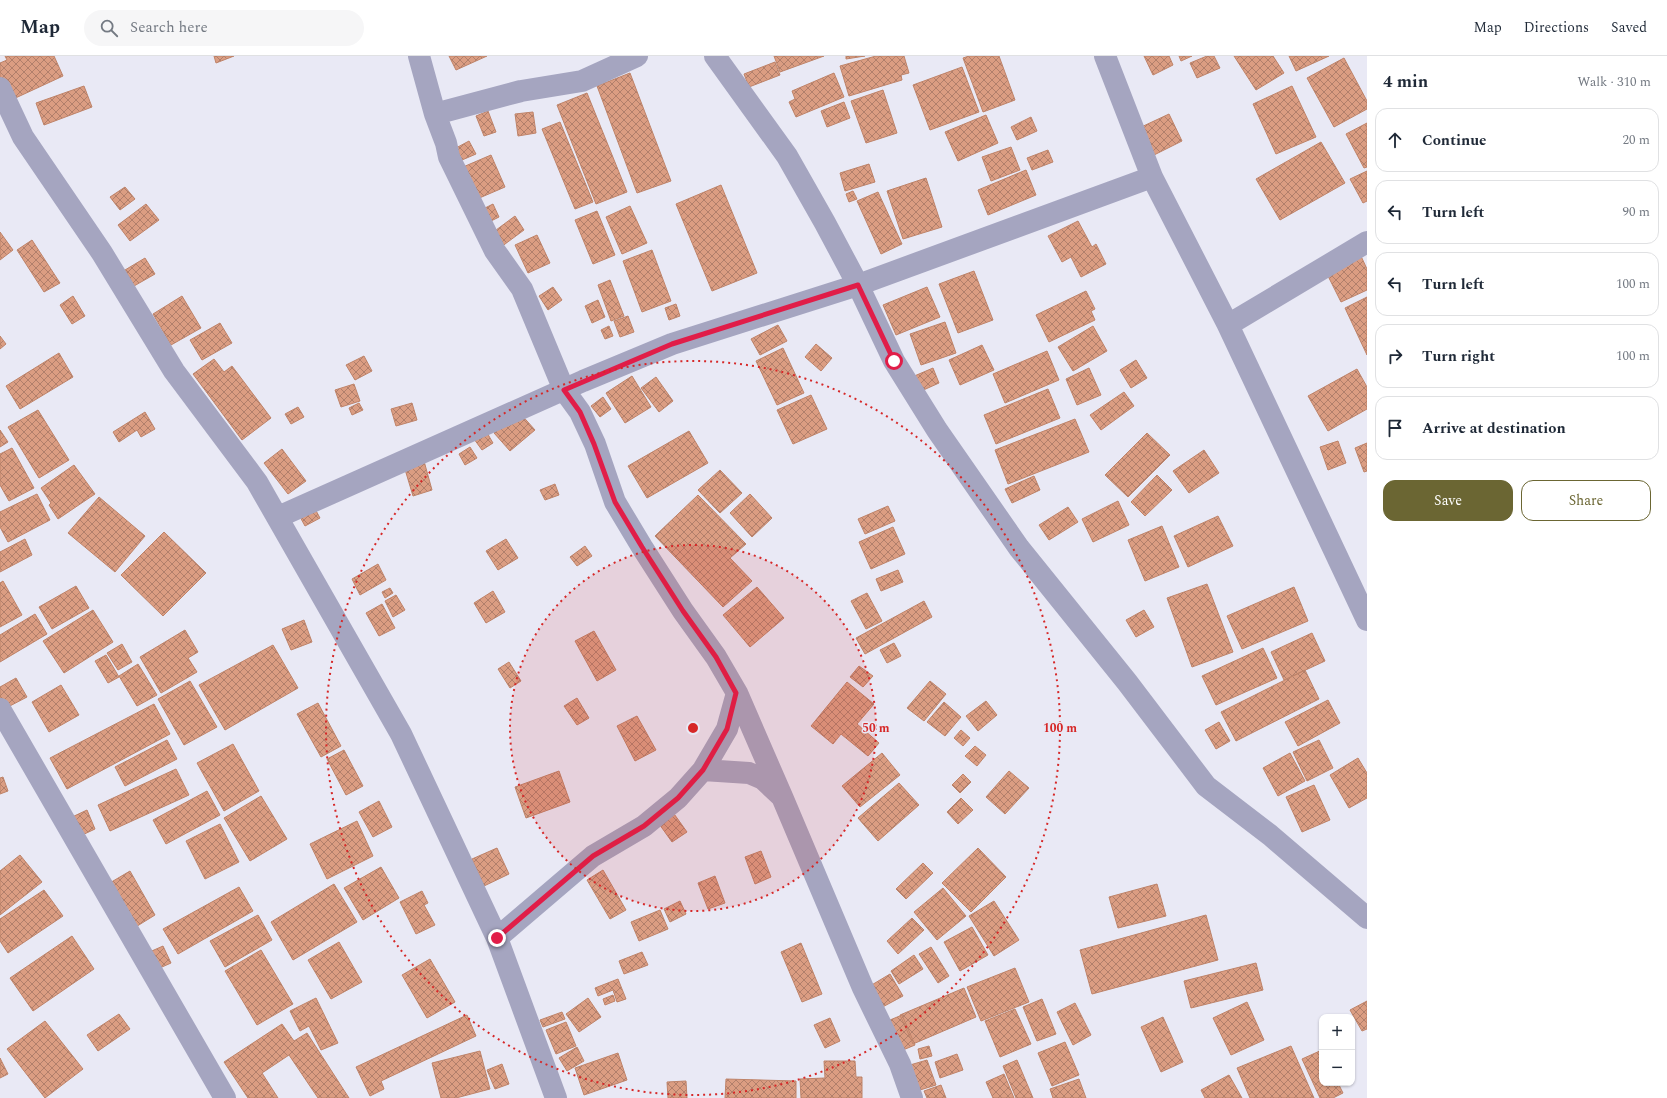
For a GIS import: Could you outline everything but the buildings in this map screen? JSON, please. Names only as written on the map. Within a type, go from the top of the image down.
[{"type":"street","points":[[419,56],[435,114],[446,143],[448,157],[495,251],[522,289],[564,390],[580,412],[594,444],[615,502],[683,611],[716,657],[736,693],[783,799],[863,988],[900,1064],[912,1098]]},
{"type":"street","points":[[435,114],[522,91],[582,81],[637,56]]},
{"type":"street","points":[[715,56],[786,156],[826,223],[858,285],[894,361],[937,430],[1010,535],[1127,682],[1206,786],[1270,835],[1367,918]]},
{"type":"street","points":[[1105,56],[1152,177],[1228,325],[1367,620]]},
{"type":"street","points":[[0,88],[23,137],[102,253],[174,371],[257,482],[401,734],[497,938],[556,1098]]},
{"type":"street","points":[[278,517],[564,390],[672,344],[858,285],[1152,177]]},
{"type":"street","points":[[1228,325],[1367,242]]},
{"type":"street","points":[[497,938],[593,856],[644,826],[678,798],[703,770],[727,729],[736,693]]},
{"type":"street","points":[[0,709],[225,1098]]},
{"type":"street","points":[[703,770],[749,773],[763,779],[783,799]]},
{"type":"route","points":[[497,938],[593,856],[644,826],[678,798],[703,770],[727,729],[736,693],[716,657],[683,611],[615,502],[594,444],[580,412],[564,390],[672,344],[858,285],[894,361]]}]
